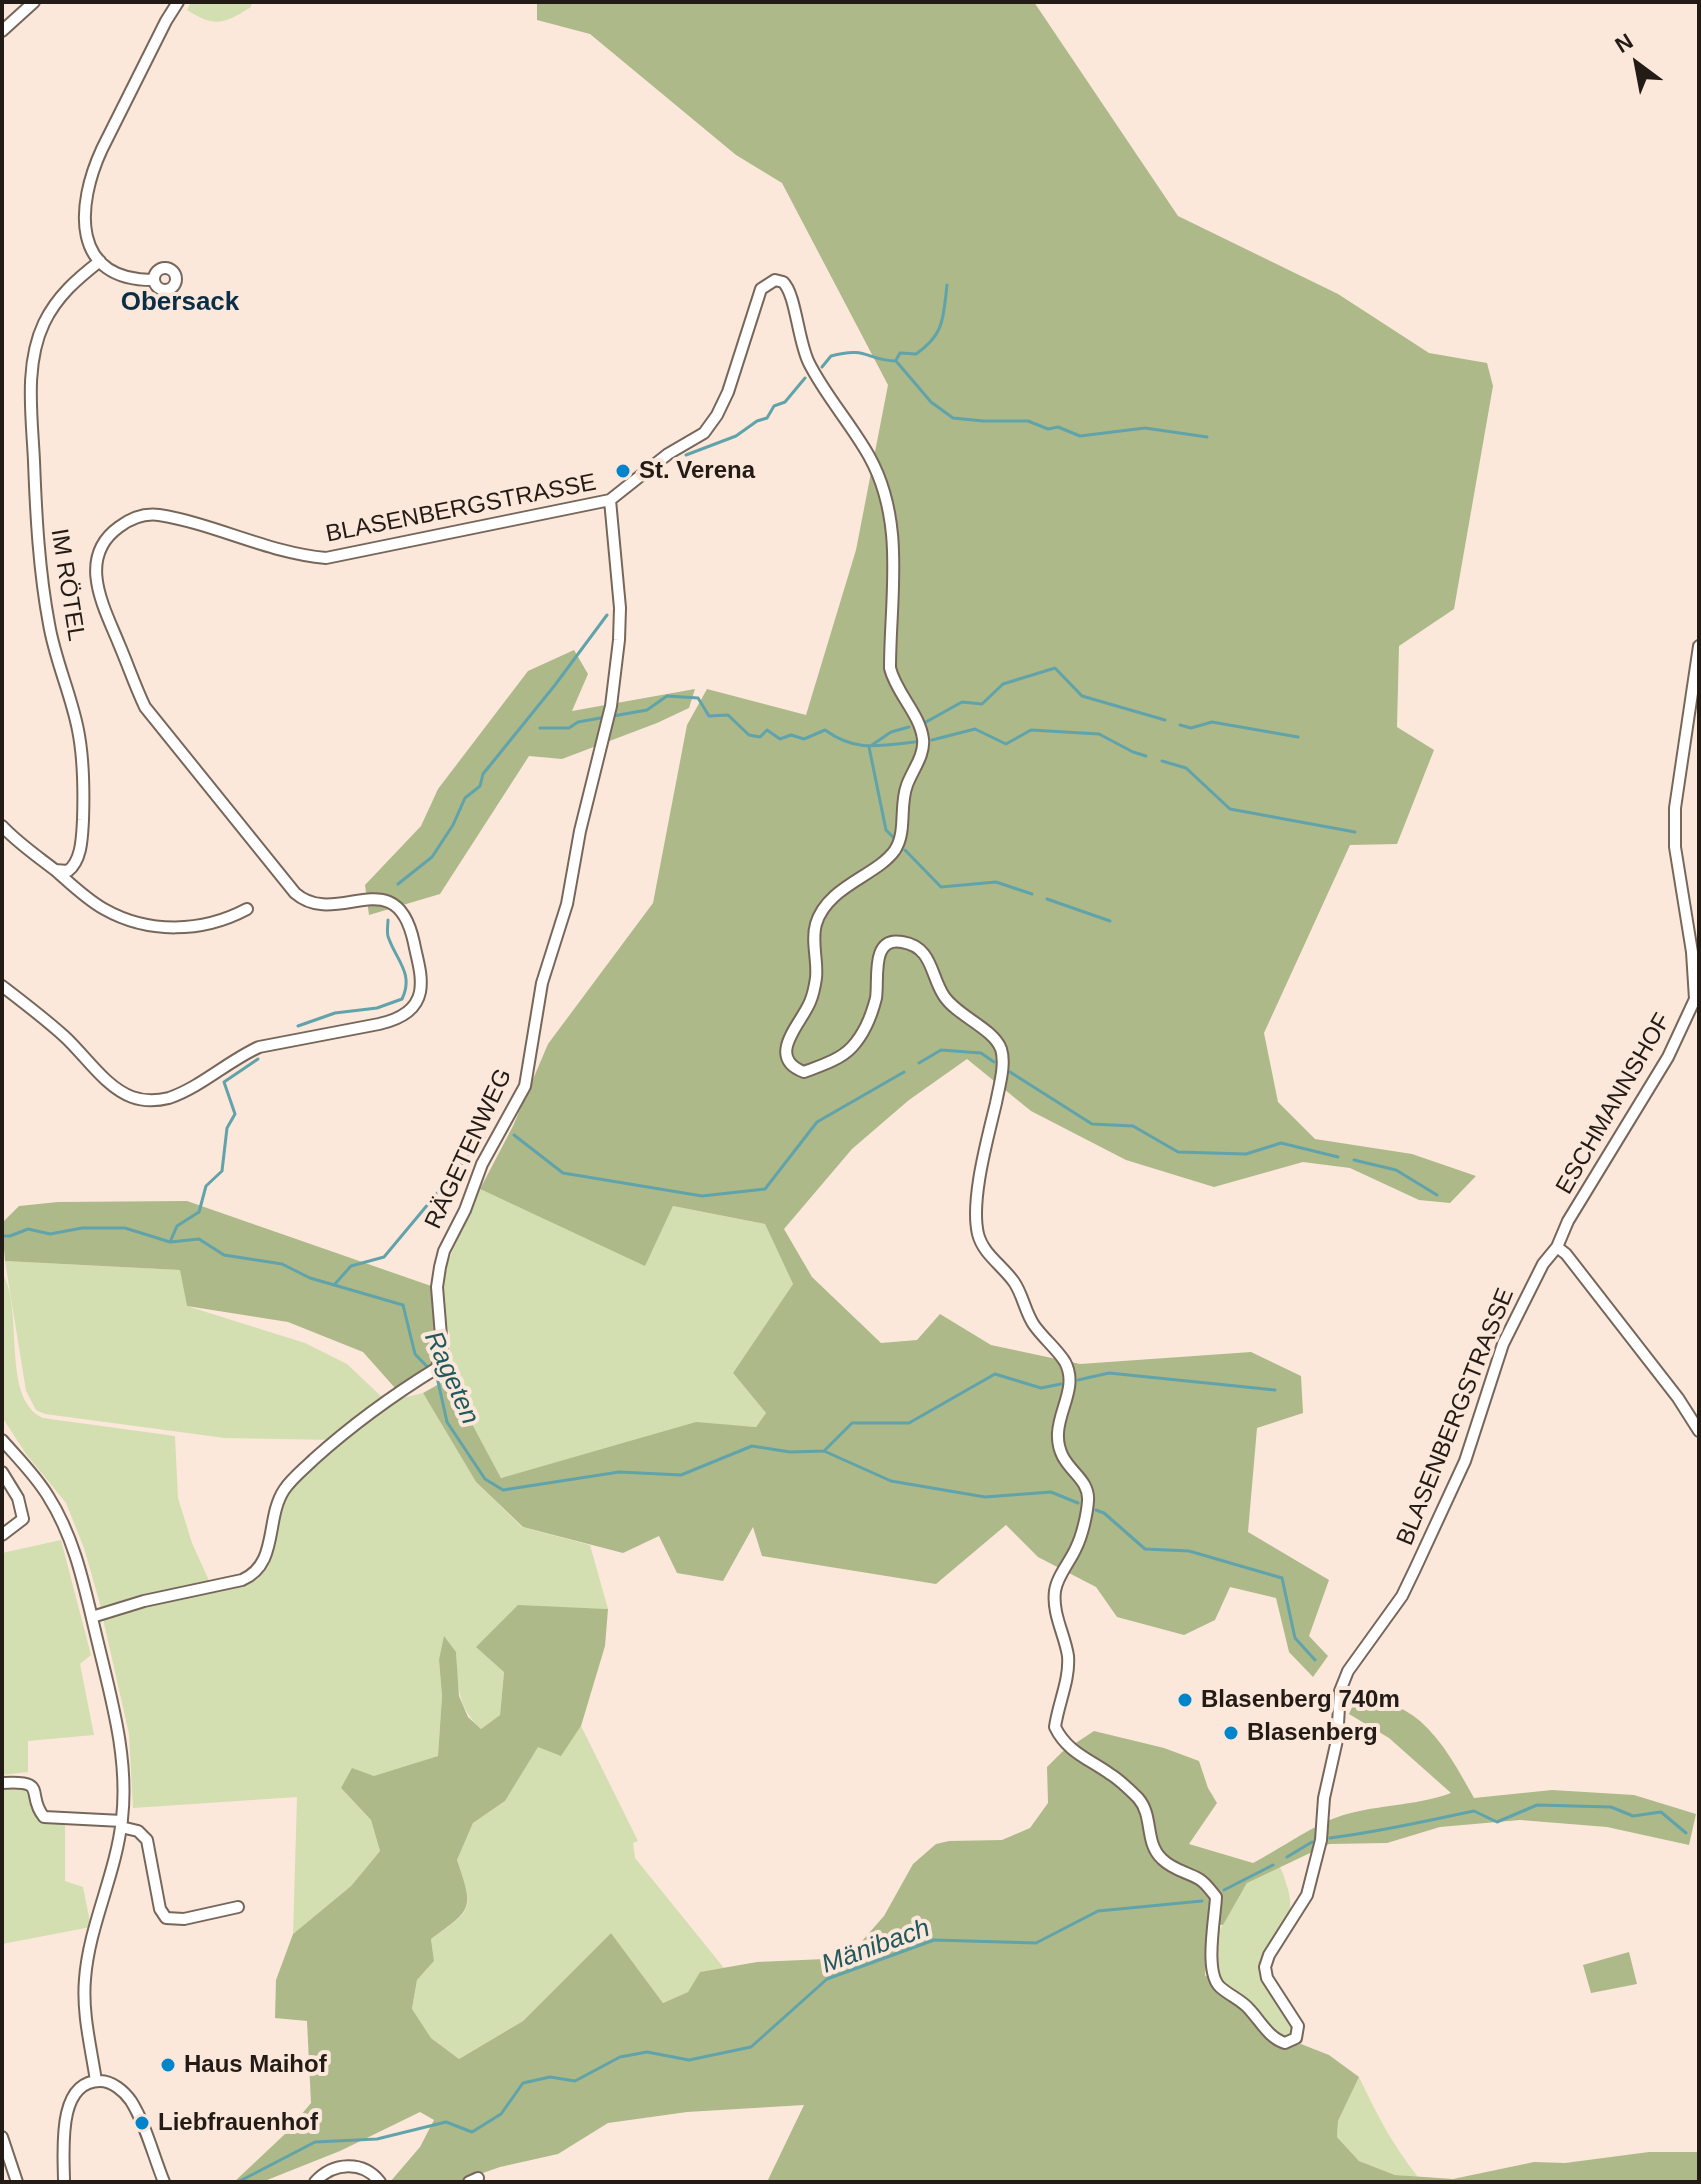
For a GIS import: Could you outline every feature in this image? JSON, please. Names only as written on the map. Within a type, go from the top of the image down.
[{"type":"street","points":[[2,31],[34,2]]},
{"type":"street","points":[[154,280],[120,276],[100,261],[89,243],[84,224],[87,189],[93,168],[127,96],[178,2]]},
{"type":"street","name":"IM RÖTEL","points":[[55,870],[68,871],[73,867],[79,851],[83,761],[78,729],[49,626],[38,533],[32,387],[35,349],[43,325],[57,300],[100,261]]},
{"type":"street","name":"BLASENBERGSTRASSE","points":[[2,986],[66,1038],[112,1085],[131,1096],[157,1100],[186,1090],[259,1047],[393,1020],[409,1011],[419,997],[422,980],[411,931],[392,902],[363,898],[332,906],[316,905],[302,899],[145,707],[98,594],[95,573],[99,553],[115,529],[139,516],[155,515],[224,532],[294,555],[326,558],[610,500],[668,454],[704,433],[728,392],[761,289],[775,280],[783,282],[791,292],[798,333],[809,363],[870,458],[883,491],[895,571],[890,668],[924,741],[902,802],[899,842],[892,854],[837,894],[816,923],[816,977],[810,1003],[794,1026],[787,1043],[789,1061],[794,1068],[804,1072],[822,1066],[853,1047],[870,1018],[876,995],[877,960],[882,950],[892,942],[903,942],[923,951],[932,965],[942,993],[953,1008],[993,1037],[1001,1049],[998,1090],[983,1157],[976,1220],[978,1236],[985,1250],[1014,1282],[1032,1323],[1064,1361],[1070,1374],[1058,1431],[1059,1448],[1067,1466],[1085,1484],[1088,1500],[1077,1546],[1055,1591],[1055,1611],[1068,1655],[1067,1677],[1055,1727],[1061,1740],[1073,1751],[1112,1774],[1139,1800],[1148,1812],[1153,1847],[1162,1860],[1183,1874],[1202,1880],[1216,1897],[1212,1977],[1220,1987],[1246,2005],[1274,2040],[1285,2043],[1296,2038],[1298,2026],[1271,1986],[1265,1967],[1269,1955],[1307,1895],[1321,1840],[1324,1798],[1337,1740],[1340,1691],[1363,1648],[1402,1596],[1465,1461],[1503,1344],[1543,1264],[1557,1247]]},
{"type":"street","name":"RÄGETENWEG","points":[[92,1617],[144,1601],[255,1575],[265,1558],[283,1491],[294,1478],[356,1422],[437,1368],[442,1348],[437,1287],[442,1259],[482,1164],[525,1086],[542,983],[567,904],[580,831],[611,706],[620,608],[610,500]]},
{"type":"street","name":"ESCHMANNSHOF","points":[[1557,1247],[1568,1221],[1668,1057],[1695,999],[1692,952],[1675,847],[1679,777],[1699,646]]},
{"type":"street","points":[[2,826],[101,908],[150,927],[179,928],[229,919],[247,909]]},
{"type":"street","points":[[1557,1247],[1566,1254],[1678,1398],[1699,1431]]},
{"type":"street","points":[[2,1440],[48,1495],[75,1552],[112,1699],[121,1754],[122,1824],[117,1856],[84,1979],[85,2017],[96,2081]]},
{"type":"street","points":[[2,1472],[18,1498],[23,1519],[2,1535]]},
{"type":"street","points":[[2,1783],[23,1782],[30,1785],[37,1792],[39,1812],[44,1817],[122,1824],[138,1831],[147,1840],[160,1909],[166,1918],[184,1919],[238,1907]]},
{"type":"street","points":[[64,2182],[67,2109],[78,2090],[96,2081],[112,2084],[129,2099],[142,2123],[164,2182]]},
{"type":"street","points":[[2,2137],[17,2182]]},
{"type":"street","points":[[315,2182],[333,2168],[351,2165],[370,2171],[380,2182]]},
{"type":"green space","points":[[191,2],[252,2],[251,7],[242,13],[219,22],[205,20],[187,10]]},
{"type":"green space","points":[[537,2],[1034,2],[1178,216],[1338,294],[1429,353],[1487,363],[1493,386],[1454,609],[1399,646],[1397,727],[1434,750],[1397,844],[1350,845],[1264,1033],[1278,1102],[1315,1139],[1412,1154],[1476,1176],[1450,1203],[1419,1200],[1350,1168],[1303,1162],[1214,1187],[1126,1160],[1031,1111],[967,1059],[909,1100],[852,1149],[784,1229],[812,1277],[881,1343],[917,1340],[940,1314],[991,1345],[1080,1364],[1251,1352],[1301,1376],[1303,1413],[1257,1428],[1248,1532],[1329,1580],[1309,1636],[1328,1656],[1313,1677],[1289,1652],[1276,1598],[1230,1587],[1215,1620],[1184,1635],[1117,1617],[1096,1587],[1038,1557],[1006,1525],[936,1584],[762,1556],[753,1527],[723,1581],[677,1573],[659,1536],[623,1553],[523,1527],[476,1482],[423,1393],[448,1379],[501,1478],[696,1422],[756,1427],[766,1413],[733,1373],[793,1284],[765,1224],[673,1206],[645,1266],[480,1189],[513,1126],[548,1044],[653,903],[687,725],[707,689],[806,715],[856,550],[888,385],[782,183],[736,155],[590,34],[537,20]]},
{"type":"green space","points":[[574,650],[588,674],[572,711],[695,689],[689,708],[562,759],[529,756],[440,894],[369,915],[365,885],[421,826],[438,789],[528,671]]},
{"type":"green space","points":[[480,1189],[645,1265],[673,1206],[765,1224],[793,1284],[733,1373],[766,1413],[756,1427],[696,1423],[501,1478],[448,1379],[450,1335],[442,1313],[442,1275]]},
{"type":"green space","points":[[187,1201],[434,1287],[437,1363],[395,1388],[363,1352],[288,1322],[187,1306],[180,1270],[5,1261],[2,1223],[19,1206],[58,1202]]},
{"type":"green space","points":[[5,1261],[181,1270],[187,1306],[305,1343],[347,1364],[384,1399],[333,1440],[225,1438],[45,1414],[36,1410],[26,1391]]},
{"type":"green space","points":[[2,1273],[12,1308],[17,1373],[30,1408],[43,1418],[175,1436],[178,1498],[192,1543],[211,1585],[102,1611],[84,1548],[66,1503],[26,1454],[2,1417]]},
{"type":"green space","points":[[423,1393],[476,1482],[522,1527],[590,1545],[608,1609],[518,1606],[504,1672],[500,1715],[481,1729],[463,1703],[456,1652],[439,1660],[442,1696],[438,1756],[341,1788],[371,1820],[380,1851],[351,1886],[293,1934],[297,1797],[133,1808],[129,1734],[103,1619],[145,1603],[256,1576],[270,1555],[284,1503],[296,1480],[380,1408]]},
{"type":"green space","points":[[61,1540],[91,1655],[80,1664],[94,1735],[28,1741],[28,1772],[2,1775],[2,1553]]},
{"type":"green space","points":[[518,1605],[608,1609],[605,1646],[581,1726],[561,1756],[538,1747],[505,1801],[473,1823],[457,1860],[466,1889],[466,1907],[455,1921],[431,1939],[434,1961],[417,1980],[412,2009],[431,2038],[459,2059],[523,2021],[611,1933],[663,2003],[688,1992],[700,1972],[757,1962],[847,1958],[884,1916],[913,1864],[936,1844],[1002,1840],[1030,1828],[1048,1803],[1047,1767],[1062,1752],[1094,1731],[1164,1748],[1199,1761],[1217,1803],[1189,1844],[1253,1863],[1316,1827],[1349,1813],[1451,1793],[1389,1738],[1349,1714],[1359,1692],[1399,1707],[1420,1721],[1443,1747],[1474,1798],[1552,1790],[1634,1795],[1696,1814],[1689,1845],[1607,1827],[1520,1820],[1440,1827],[1387,1843],[1329,1844],[1247,1883],[1223,1925],[1211,1924],[1205,1975],[1245,2010],[1268,2038],[1281,2047],[1301,2044],[1329,2055],[1359,2077],[1338,2121],[1337,2137],[1359,2161],[1395,2175],[1453,2179],[1534,2162],[1565,2163],[1649,2152],[1699,2152],[1699,2182],[767,2182],[804,2105],[687,2112],[608,2123],[558,2154],[500,2167],[457,2182],[390,2182],[420,2147],[434,2120],[420,2112],[340,2151],[262,2182],[234,2182],[285,2134],[311,2103],[307,2021],[275,2018],[276,1980],[293,1934],[351,1886],[380,1851],[371,1820],[341,1788],[352,1768],[374,1776],[438,1756],[442,1696],[439,1660],[444,1636],[456,1652],[459,1696],[468,1717],[481,1729],[500,1715],[504,1672],[476,1647]]},
{"type":"green space","points":[[581,1726],[638,1841],[633,1843],[635,1858],[724,1968],[700,1972],[688,1992],[663,2003],[611,1933],[523,2021],[459,2059],[431,2038],[412,2010],[417,1980],[434,1961],[431,1939],[456,1921],[466,1907],[468,1899],[457,1860],[473,1823],[505,1801],[538,1746],[561,1755]]},
{"type":"green space","points":[[19,1785],[32,1792],[40,1818],[65,1823],[65,1881],[83,1887],[91,1927],[2,1944],[2,1788]]},
{"type":"green space","points":[[1279,1866],[1288,1889],[1288,1917],[1265,1949],[1260,1968],[1265,1984],[1293,2028],[1288,2037],[1275,2034],[1219,1978],[1213,1965],[1218,1933],[1247,1883]]},
{"type":"green space","points":[[1629,1952],[1637,1984],[1591,1993],[1583,1965]]},
{"type":"green space","points":[[1359,2077],[1386,2129],[1418,2177],[1395,2175],[1359,2161],[1337,2137],[1338,2121]]},
{"type":"waterway","points":[[896,360],[900,353],[916,354],[933,339],[941,324],[947,285]]},
{"type":"waterway","points":[[822,367],[831,356],[852,352],[896,361],[931,402],[953,418],[1028,421],[1048,429],[1058,427],[1080,436],[1145,428],[1207,437]]},
{"type":"waterway","points":[[686,455],[736,436],[757,421],[767,418],[774,406],[785,402],[805,378]]},
{"type":"waterway","points":[[398,884],[432,857],[453,825],[465,798],[480,786],[483,774],[607,615]]},
{"type":"waterway","points":[[926,722],[962,702],[982,704],[1003,684],[1055,668],[1082,696],[1165,720]]},
{"type":"waterway","points":[[613,716],[647,710],[667,696],[698,698],[709,716],[728,715],[749,735],[760,737],[767,730],[780,739],[791,735],[804,739],[825,730],[857,745],[915,742]]},
{"type":"waterway","points":[[540,728],[569,728],[578,722],[606,717]]},
{"type":"waterway","points":[[1180,725],[1191,728],[1212,722],[1298,737]]},
{"type":"waterway","points":[[872,745],[891,732],[909,727]]},
{"type":"waterway","points":[[932,740],[975,729],[1006,744],[1031,730],[1099,734],[1146,756]]},
{"type":"waterway","points":[[869,747],[886,830],[893,837]]},
{"type":"waterway","points":[[1162,761],[1186,768],[1230,809],[1355,832]]},
{"type":"waterway","points":[[905,850],[941,887],[996,882],[1032,894]]},
{"type":"waterway","points":[[1047,899],[1110,921]]},
{"type":"waterway","points":[[298,1026],[335,1013],[377,1008],[402,999],[405,975],[388,937],[388,920]]},
{"type":"waterway","points":[[919,1063],[941,1050],[981,1053],[994,1062]]},
{"type":"waterway","points":[[170,1242],[177,1226],[199,1212],[206,1186],[222,1171],[227,1128],[235,1114],[224,1082],[258,1059]]},
{"type":"waterway","points":[[514,1135],[563,1173],[702,1196],[765,1189],[817,1122],[904,1072]]},
{"type":"waterway","points":[[1010,1072],[1092,1124],[1133,1126],[1178,1152],[1246,1154],[1281,1143],[1338,1157]]},
{"type":"waterway","points":[[334,1285],[351,1266],[384,1257],[484,1137]]},
{"type":"waterway","points":[[1354,1160],[1396,1170],[1437,1195]]},
{"type":"waterway","name":"Rageten","points":[[2,1236],[28,1229],[50,1234],[82,1228],[125,1228],[170,1242],[199,1239],[224,1255],[282,1264],[310,1278],[403,1305],[415,1354],[437,1377],[447,1422],[485,1479],[503,1490],[619,1472],[681,1475],[752,1446],[790,1452],[824,1451],[891,1481],[985,1497],[1051,1492],[1078,1503]]},
{"type":"waterway","points":[[1078,1380],[1109,1373],[1275,1390]]},
{"type":"waterway","points":[[824,1451],[852,1423],[909,1423],[995,1374],[1041,1388],[1061,1384]]},
{"type":"waterway","points":[[1096,1510],[1104,1513],[1145,1549],[1189,1551],[1282,1578],[1295,1638],[1315,1660]]},
{"type":"waterway","name":"Mänibach","points":[[1330,1838],[1474,1811],[1497,1822],[1537,1805],[1611,1807],[1633,1816],[1661,1812],[1686,1833]]},
{"type":"waterway","name":"Mänibach","points":[[1287,1857],[1312,1842]]},
{"type":"waterway","name":"Mänibach","points":[[1224,1890],[1273,1865]]},
{"type":"waterway","name":"Mänibach","points":[[238,2182],[315,2142],[377,2139],[446,2122],[472,2132],[501,2114],[523,2083],[550,2077],[575,2081],[620,2057],[647,2052],[689,2060],[751,2047],[827,1979],[934,1940],[1036,1943],[1098,1911],[1202,1901]]},
{"type":"place","name":"St. Verena","points":[[623,471]]},
{"type":"place","name":"Blasenberg 740m","points":[[1185,1700]]},
{"type":"place","name":"Blasenberg","points":[[1231,1733]]},
{"type":"place","name":"Haus Maihof","points":[[168,2065]]},
{"type":"place","name":"Liebfrauenhof","points":[[142,2123]]},
{"type":"district","name":"Obersack","points":[[180,303]]}]
